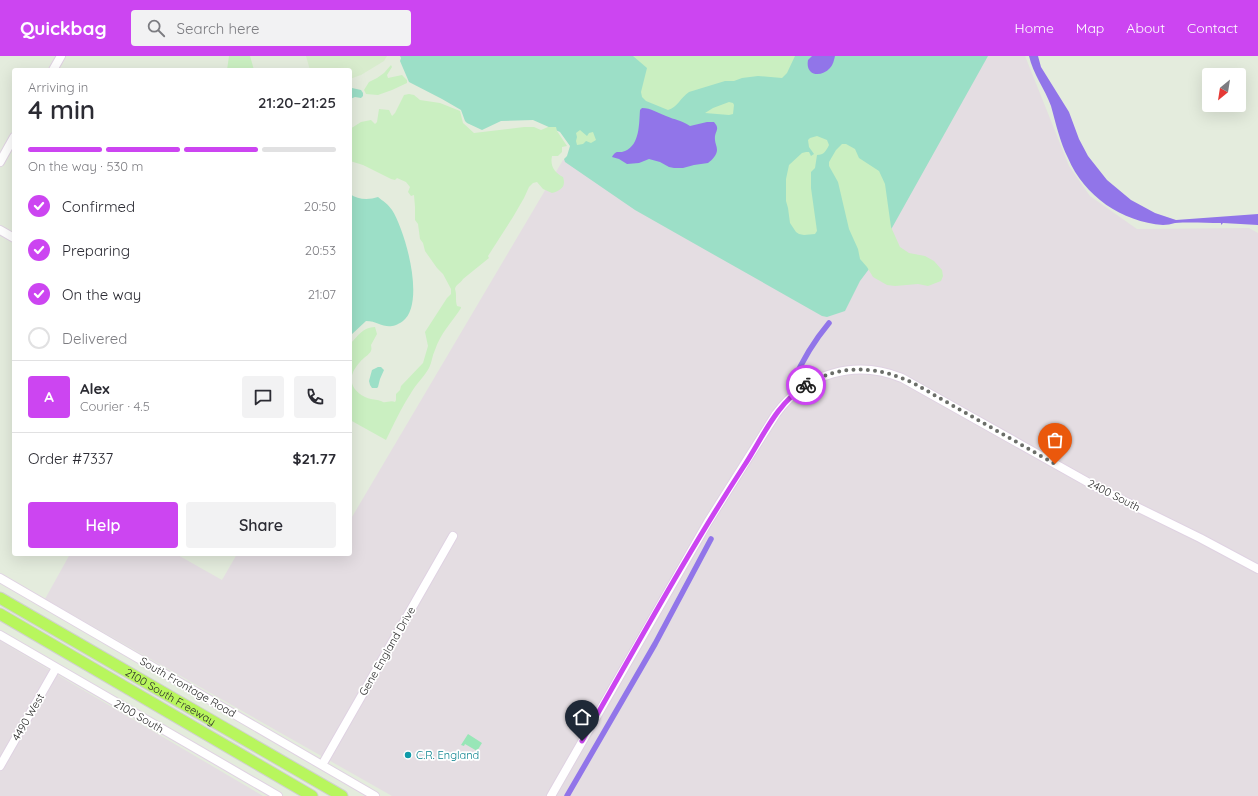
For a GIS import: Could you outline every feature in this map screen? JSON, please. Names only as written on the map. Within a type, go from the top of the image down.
[{"type":"highway","name":"2100 South Freeway","points":[[0,598],[342,796]]},
{"type":"highway","name":"2100 South Freeway","points":[[0,614],[312,796]]},
{"type":"street","points":[[54,68],[61,56]]},
{"type":"street","points":[[0,162],[12,141]]},
{"type":"street","points":[[0,230],[12,237]]},
{"type":"street","name":"2400 South","points":[[550,796],[711,517],[776,414],[790,397],[804,386],[820,378],[854,369],[870,369],[886,372],[902,378],[1098,488],[1200,538],[1258,570]]},
{"type":"street","name":"Gene England Drive","points":[[322,765],[453,536]]},
{"type":"street","name":"South Frontage Road","points":[[0,578],[375,796]]},
{"type":"street","name":"2100 South","points":[[0,635],[278,796]]},
{"type":"street","name":"4490 West","points":[[0,766],[56,668]]},
{"type":"shaded area","points":[[306,56],[387,56],[384,61],[361,75],[352,78],[352,68],[309,68]]},
{"type":"shaded area","points":[[400,56],[988,56],[869,269],[860,281],[845,311],[827,317],[822,316],[635,210],[565,162],[564,159],[567,156],[570,146],[560,132],[533,120],[501,121],[482,130],[467,123],[461,110],[409,82],[400,61]]},
{"type":"shaded area","points":[[812,56],[835,56],[833,64],[830,68],[822,73],[814,74],[809,69],[808,65],[808,60]]},
{"type":"shaded area","points":[[984,56],[1025,56],[1069,166],[1090,196],[1137,229],[1249,228],[1258,233],[1258,796],[392,796],[45,599],[69,556],[180,556],[222,580],[236,556],[352,556],[352,517],[563,160]]},
{"type":"shaded area","points":[[1029,56],[1038,56],[1041,67],[1069,112],[1079,139],[1088,156],[1107,180],[1131,200],[1155,213],[1176,220],[1258,214],[1258,225],[1175,223],[1163,225],[1133,219],[1106,205],[1094,195],[1075,172],[1058,133],[1051,106],[1033,69]]},
{"type":"shaded area","points":[[352,88],[361,90],[363,93],[361,98],[352,98]]},
{"type":"shaded area","points":[[642,108],[684,122],[690,126],[714,122],[717,127],[715,141],[717,152],[713,159],[708,163],[683,168],[674,168],[649,159],[639,163],[627,164],[612,157],[616,152],[623,152],[634,144],[638,133],[640,110]]},
{"type":"shaded area","points":[[352,195],[364,199],[378,197],[392,210],[407,249],[413,283],[413,299],[410,312],[403,321],[392,326],[384,326],[371,321],[366,321],[352,334]]},
{"type":"shaded area","points":[[381,367],[384,370],[378,387],[372,388],[369,381],[372,370]]},
{"type":"shaded area","points":[[0,641],[263,796],[0,796]]},
{"type":"shaded area","points":[[468,734],[482,743],[477,751],[465,744],[464,746],[461,745]]},
{"type":"sand","points":[[229,56],[250,56],[253,68],[227,68]]},
{"type":"sand","points":[[633,56],[795,56],[787,73],[782,78],[758,76],[742,78],[734,81],[725,81],[689,92],[674,107],[668,110],[646,101],[642,97],[641,92],[647,68]]},
{"type":"sand","points":[[391,65],[392,67],[387,75],[388,78],[402,75],[407,80],[407,83],[378,95],[366,94],[364,90],[369,82],[384,73]]},
{"type":"sand","points":[[404,95],[414,95],[420,100],[440,103],[460,111],[463,123],[474,133],[524,127],[534,127],[541,130],[548,127],[556,127],[567,146],[562,147],[562,152],[558,156],[552,156],[553,168],[563,177],[564,183],[562,187],[552,193],[543,189],[537,182],[533,183],[529,187],[513,217],[488,256],[489,258],[456,286],[456,304],[461,308],[446,328],[434,352],[429,368],[407,399],[386,440],[352,421],[352,381],[355,390],[366,398],[384,402],[395,402],[396,394],[400,390],[401,386],[423,363],[428,346],[425,332],[451,294],[451,289],[443,274],[425,251],[423,243],[420,239],[418,224],[415,220],[414,195],[411,196],[408,192],[410,187],[406,182],[397,178],[395,180],[391,179],[363,165],[352,162],[352,128],[361,122],[371,120],[375,124],[377,122],[379,109],[389,110],[392,116]]},
{"type":"sand","points":[[729,102],[733,103],[734,105],[733,114],[705,113],[713,108]]},
{"type":"sand","points":[[580,130],[587,136],[589,133],[593,132],[596,140],[591,143],[586,141],[583,144],[577,145],[576,133]]},
{"type":"sand","points":[[817,136],[827,140],[829,145],[824,152],[817,155],[815,168],[811,172],[811,188],[817,231],[815,234],[804,235],[796,232],[790,223],[786,201],[786,179],[789,165],[802,153],[809,152],[811,156],[814,154],[809,147],[808,140]]},
{"type":"sand","points":[[842,144],[846,144],[855,149],[859,158],[879,171],[885,184],[891,227],[900,247],[909,253],[925,256],[934,261],[942,270],[943,276],[941,281],[928,286],[918,284],[895,286],[887,285],[873,277],[860,259],[858,249],[849,229],[838,182],[829,166],[829,162],[836,150]]},
{"type":"sand","points":[[375,327],[377,334],[371,345],[371,351],[353,372],[352,376],[352,342],[364,330]]},
{"type":"waterway","points":[[793,382],[809,351],[829,323]]},
{"type":"waterway","points":[[567,796],[655,644],[711,539]]},
{"type":"way so far","points":[[806,385],[832,373],[847,370],[870,369],[886,372],[915,384],[1055,464]]},
{"type":"place","name":"C.R. England","points":[[408,755]]},
{"type":"route","points":[[582,741],[708,522],[771,420],[790,397],[806,385]]}]
